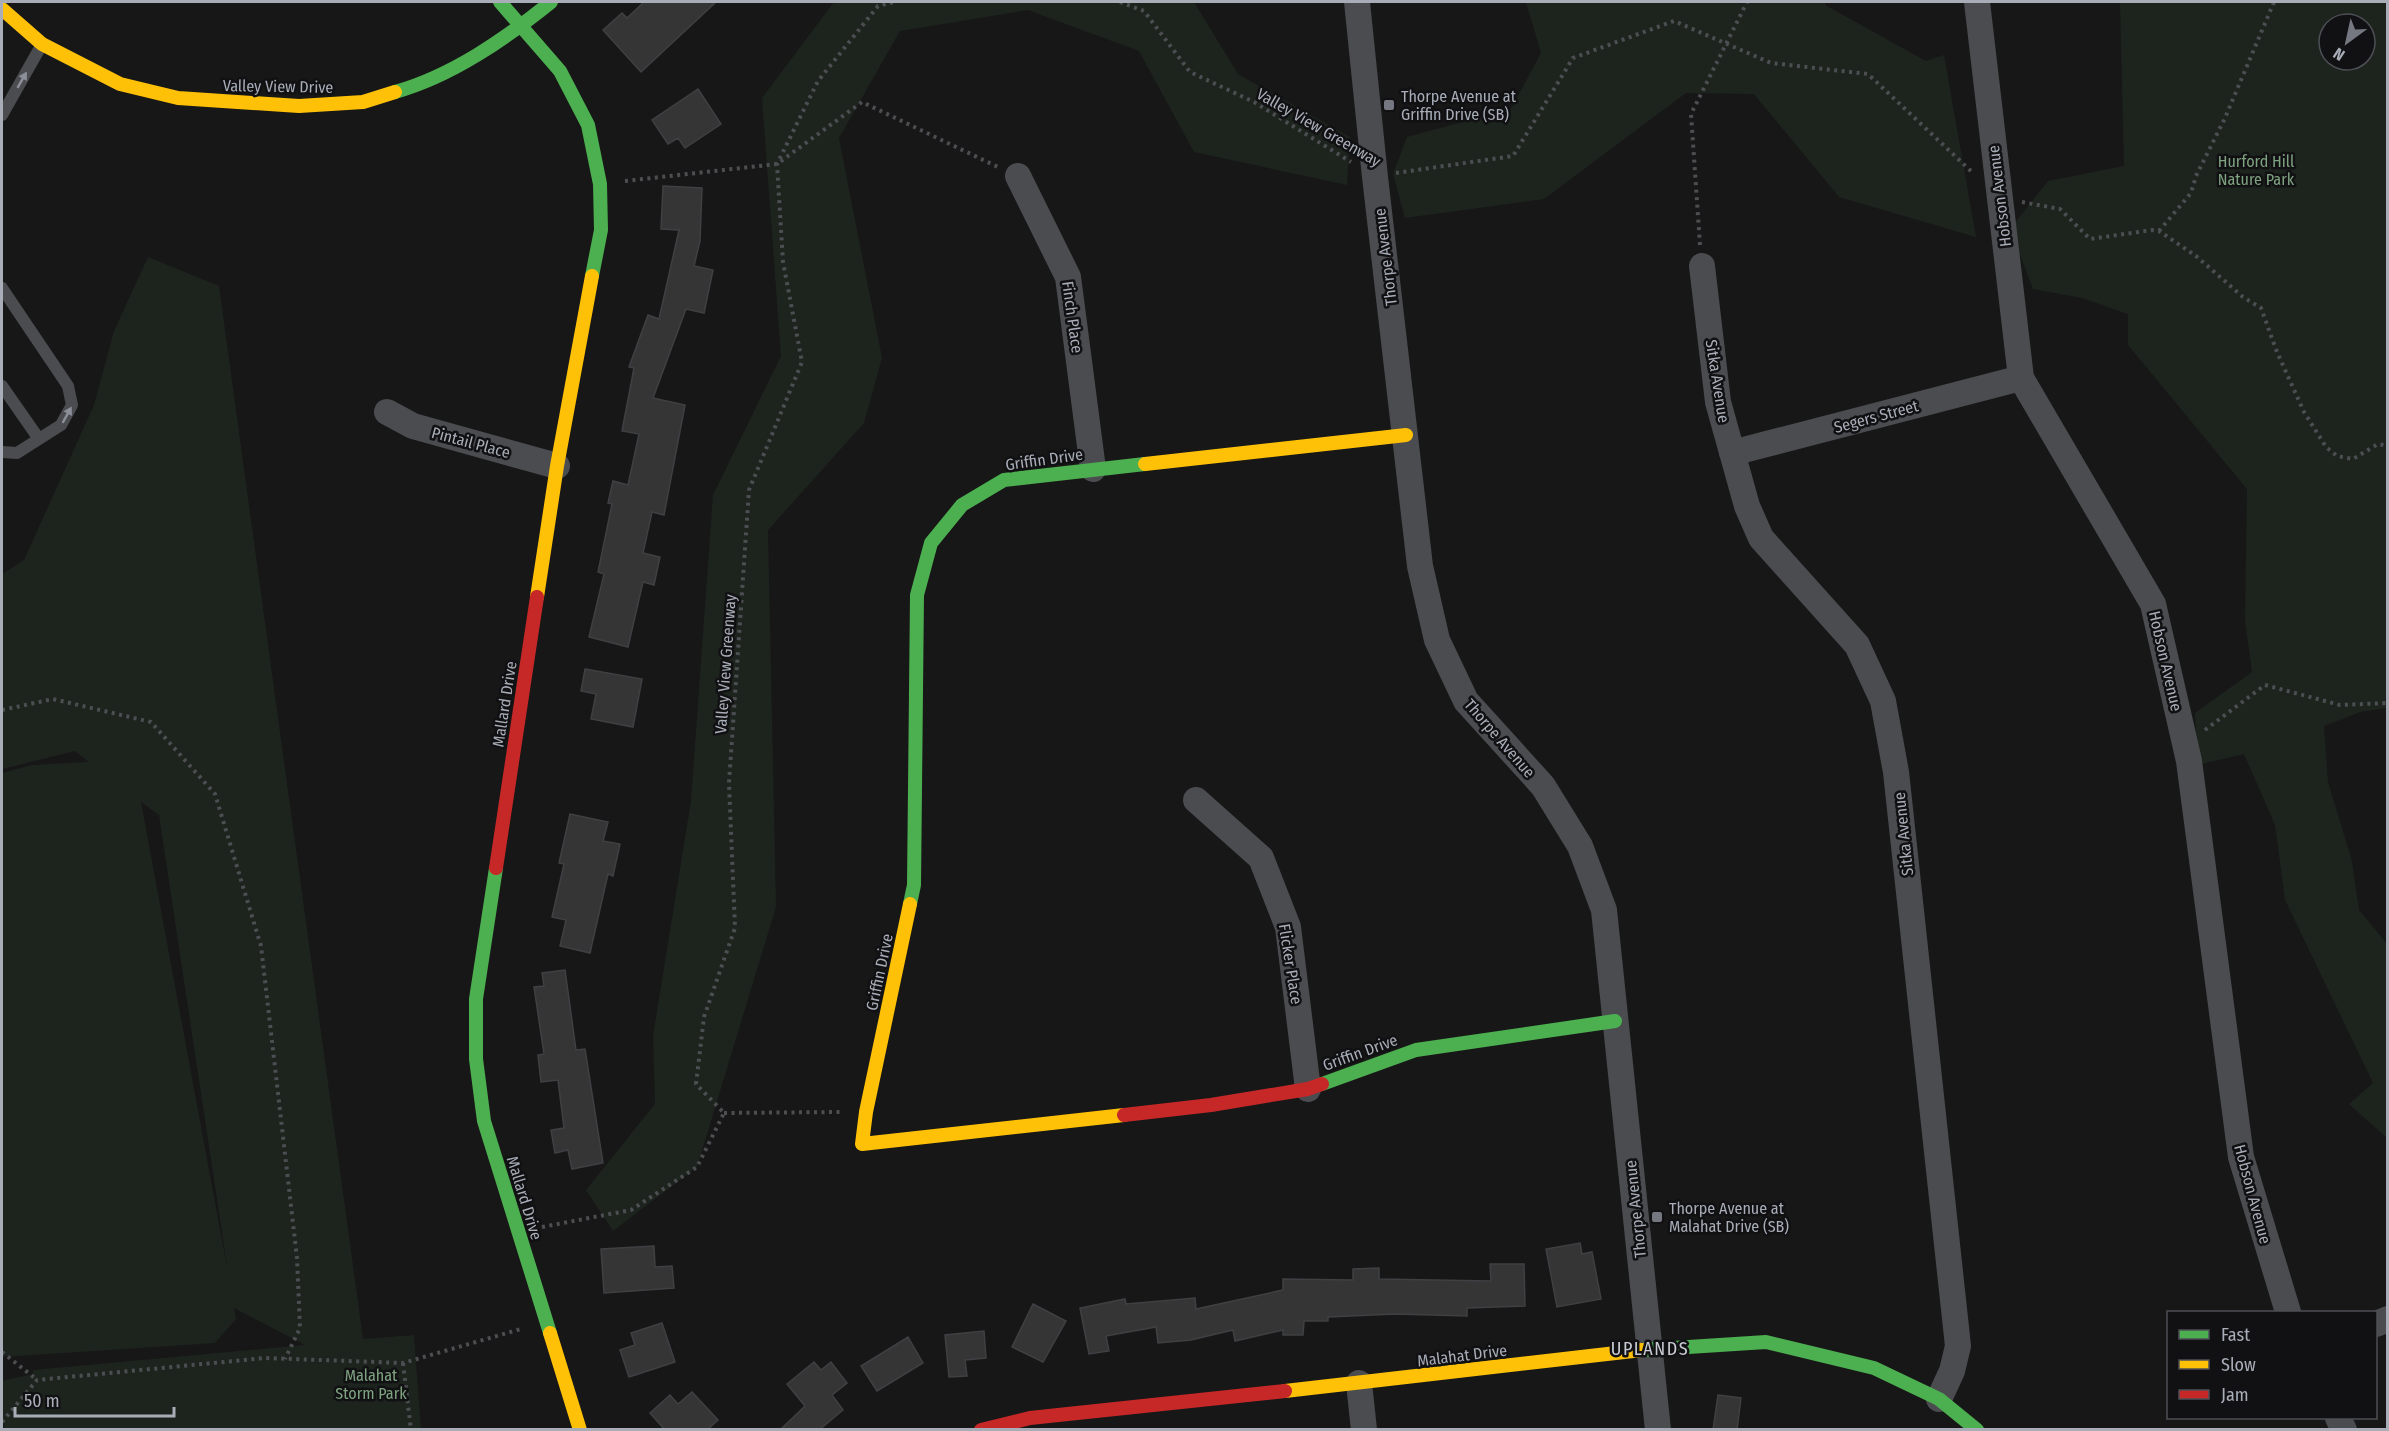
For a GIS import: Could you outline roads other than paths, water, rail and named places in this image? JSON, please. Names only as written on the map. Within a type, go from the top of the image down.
[{"type":"street","name":"Mallard Drive","points":[[500,2],[560,71],[588,125],[600,184],[601,230],[557,466],[476,999],[476,1059],[484,1121],[580,1430]]},
{"type":"street","name":"Valley View Drive","points":[[2,11],[42,44],[120,84],[178,98],[298,106],[363,102],[410,88],[456,66],[520,27],[551,2]]},
{"type":"street","name":"Thorpe Avenue","points":[[1357,2],[1420,566],[1437,640],[1466,701],[1543,786],[1580,846],[1604,910],[1658,1430]]},
{"type":"street","name":"Hobson Avenue","points":[[1977,2],[2021,378],[2153,604],[2185,744],[2241,1157],[2288,1311]]},
{"type":"street","name":"Finch Place","points":[[1018,176],[1068,277],[1093,469]]},
{"type":"street","name":"Sitka Avenue","points":[[1702,266],[1718,402],[1746,506],[1761,538],[1857,645],[1883,701],[1896,772],[1958,1346],[1952,1371],[1940,1399]]},
{"type":"street","name":"Segers Street","points":[[1732,453],[2021,378]]},
{"type":"street","name":"Pintail Place","points":[[387,412],[413,426],[557,466]]},
{"type":"street","name":"Griffin Drive","points":[[1406,435],[1004,480],[962,505],[931,543],[917,596],[914,885],[866,1112],[862,1144],[1211,1105],[1308,1089],[1416,1050],[1615,1021]]},
{"type":"street","name":"Flicker Place","points":[[1196,800],[1261,858],[1288,927],[1308,1089]]},
{"type":"street","name":"Malahat Drive","points":[[981,1430],[1030,1418],[1649,1349],[1766,1342],[1874,1368],[1940,1399]]},
{"type":"street","points":[[1359,1383],[1364,1430]]},
{"type":"street","points":[[1940,1399],[1977,1430]]},
{"type":"lane","points":[[2,115],[42,44]]},
{"type":"lane","points":[[2,288],[69,386],[72,405],[61,424],[39,439],[17,453],[2,452]]},
{"type":"lane","points":[[2,386],[39,439]]},
{"type":"place","name":"Thorpe Avenue at Griffin Drive (SB)","points":[[1389,105]]},
{"type":"place","name":"Thorpe Avenue at Malahat Drive (SB)","points":[[1657,1217]]},
{"type":"district","name":"UPLANDS","points":[[1650,1349]]},
{"type":"park label","name":"Hurford Hill Nature Park","points":[[2256,170]]},
{"type":"park label","name":"Malahat Storm Park","points":[[371,1384]]}]
